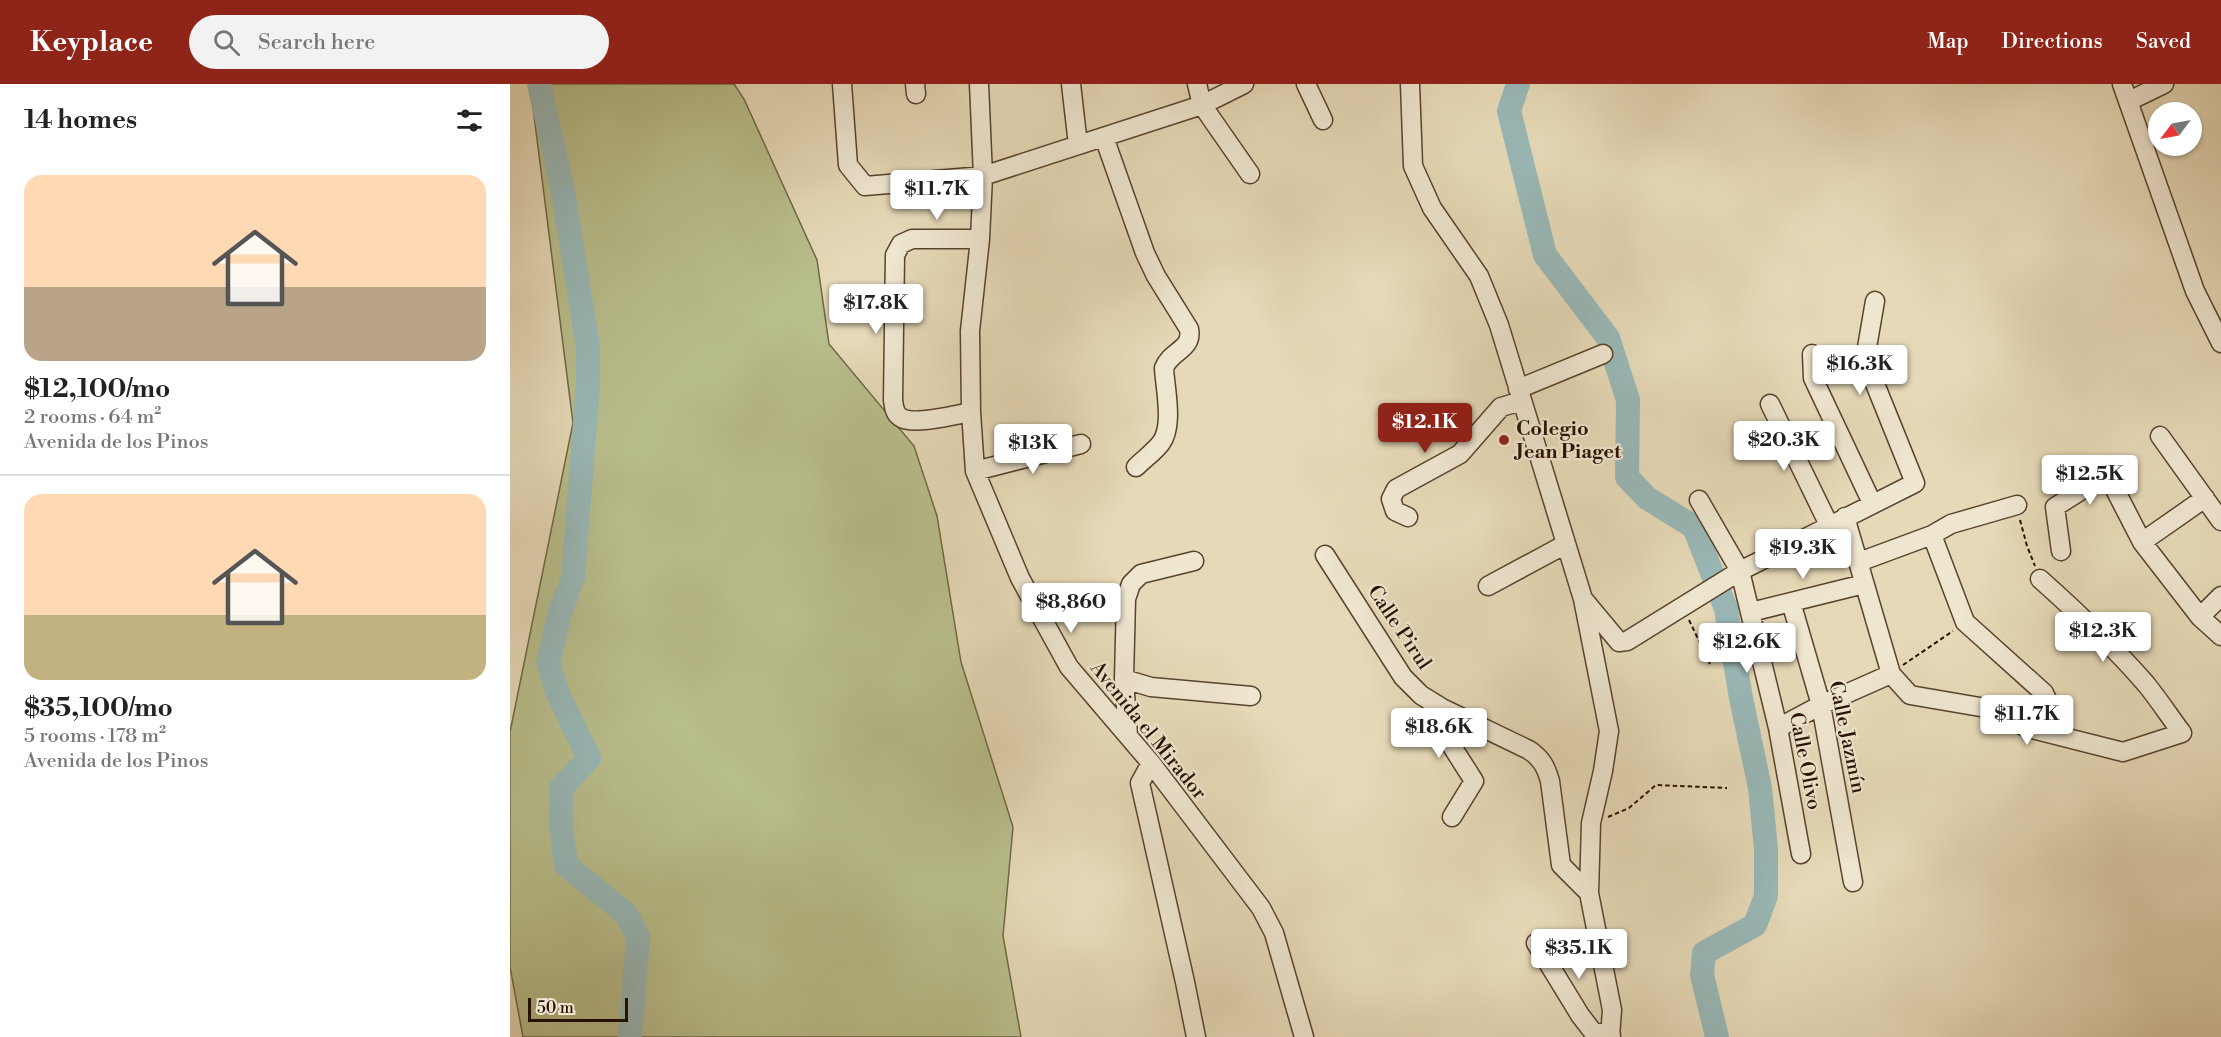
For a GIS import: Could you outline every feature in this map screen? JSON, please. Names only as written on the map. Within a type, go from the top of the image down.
[{"type":"street","points":[[842,84],[848,165],[865,186],[983,176],[1202,105],[1244,84]]},
{"type":"street","name":"Avenida el Mirador","points":[[979,84],[983,176],[980,239],[970,331],[971,412],[975,471],[1020,578],[1069,667],[1128,735],[1261,908],[1274,933],[1304,1037]]},
{"type":"street","points":[[1071,84],[1078,145]]},
{"type":"street","points":[[1197,84],[1202,105],[1250,174]]},
{"type":"street","points":[[1306,84],[1323,120]]},
{"type":"street","points":[[1410,84],[1413,166],[1432,208],[1479,276],[1499,325],[1583,599],[1609,731],[1591,823],[1589,893],[1612,1010],[1611,1036],[1593,1032],[1536,943]]},
{"type":"street","points":[[2122,84],[2195,291],[2221,343]]},
{"type":"street","points":[[2129,102],[2164,84]]},
{"type":"street","points":[[1104,137],[1145,253],[1156,276],[1189,329],[1190,338],[1188,343],[1166,361],[1164,368],[1168,422],[1166,433],[1161,443],[1136,467]]},
{"type":"street","points":[[971,412],[912,421],[902,419],[896,413],[893,403],[895,255],[901,244],[912,239],[980,239]]},
{"type":"street","points":[[1583,599],[1619,642],[1627,641],[1743,569],[1915,483],[1865,359],[1875,301]]},
{"type":"street","points":[[1408,517],[1395,511],[1391,499],[1396,489],[1460,454],[1501,407],[1520,395],[1603,354]]},
{"type":"street","points":[[1812,354],[1813,378],[1872,503]]},
{"type":"street","points":[[1770,404],[1829,525]]},
{"type":"street","points":[[2160,436],[2221,521]]},
{"type":"street","points":[[975,471],[1082,444]]},
{"type":"street","points":[[2061,551],[2055,507],[2108,474],[2142,542],[2200,617],[2221,636]]},
{"type":"street","points":[[2142,542],[2205,498]]},
{"type":"street","name":"Calle Olivo","points":[[1700,501],[1743,569],[1778,728],[1801,855]]},
{"type":"street","points":[[1859,562],[1932,535],[1951,524],[2017,506]]},
{"type":"street","points":[[1845,517],[1891,674],[1910,695],[1986,708],[2028,728],[2123,752],[2182,733],[2148,686],[2121,656],[2081,615],[2040,579]]},
{"type":"street","points":[[1932,535],[1965,622],[2044,693],[2064,736]]},
{"type":"street","points":[[1488,586],[1566,544]]},
{"type":"street","name":"Calle Pirul","points":[[1325,555],[1402,677],[1421,695],[1469,721],[1490,729],[1541,758],[1547,768],[1550,782],[1561,865],[1589,893]]},
{"type":"street","points":[[1128,735],[1124,679],[1126,599],[1131,584],[1141,574],[1194,561]]},
{"type":"street","points":[[1751,612],[1864,584]]},
{"type":"street","points":[[2200,617],[2221,596]]},
{"type":"street","name":"Calle Jazmín","points":[[1791,602],[1821,705],[1853,882]]},
{"type":"street","points":[[1778,728],[1821,705],[1891,674]]},
{"type":"street","points":[[1124,679],[1151,687],[1251,696]]},
{"type":"street","points":[[1452,817],[1474,781],[1453,748],[1452,742],[1469,721]]},
{"type":"street","points":[[1150,763],[1140,783],[1196,1037]]},
{"type":"path","points":[[2017,506],[2027,546],[2040,579]]},
{"type":"path","points":[[1683,606],[1710,664]]},
{"type":"path","points":[[1891,674],[1965,622]]},
{"type":"path","points":[[1591,823],[1629,808],[1656,785],[1727,788]]},
{"type":"green space","points":[[530,84],[734,84],[744,99],[817,260],[829,344],[914,446],[937,516],[961,662],[1013,827],[1003,936],[1021,1037],[523,1037],[510,967],[510,732],[573,423]]},
{"type":"waterway","points":[[539,84],[563,192],[588,347],[588,385],[573,578],[560,612],[548,663],[558,694],[589,758],[561,788],[561,825],[566,865],[626,914],[638,937],[630,1037]]},
{"type":"waterway","points":[[1518,84],[1509,111],[1545,255],[1608,338],[1628,400],[1627,477],[1647,498],[1694,527],[1726,609],[1741,698],[1760,788],[1766,849],[1766,896],[1755,925],[1704,953],[1702,975],[1717,1037]]},
{"type":"place","name":"Colegio Jean Piaget","points":[[1504,440]]}]
